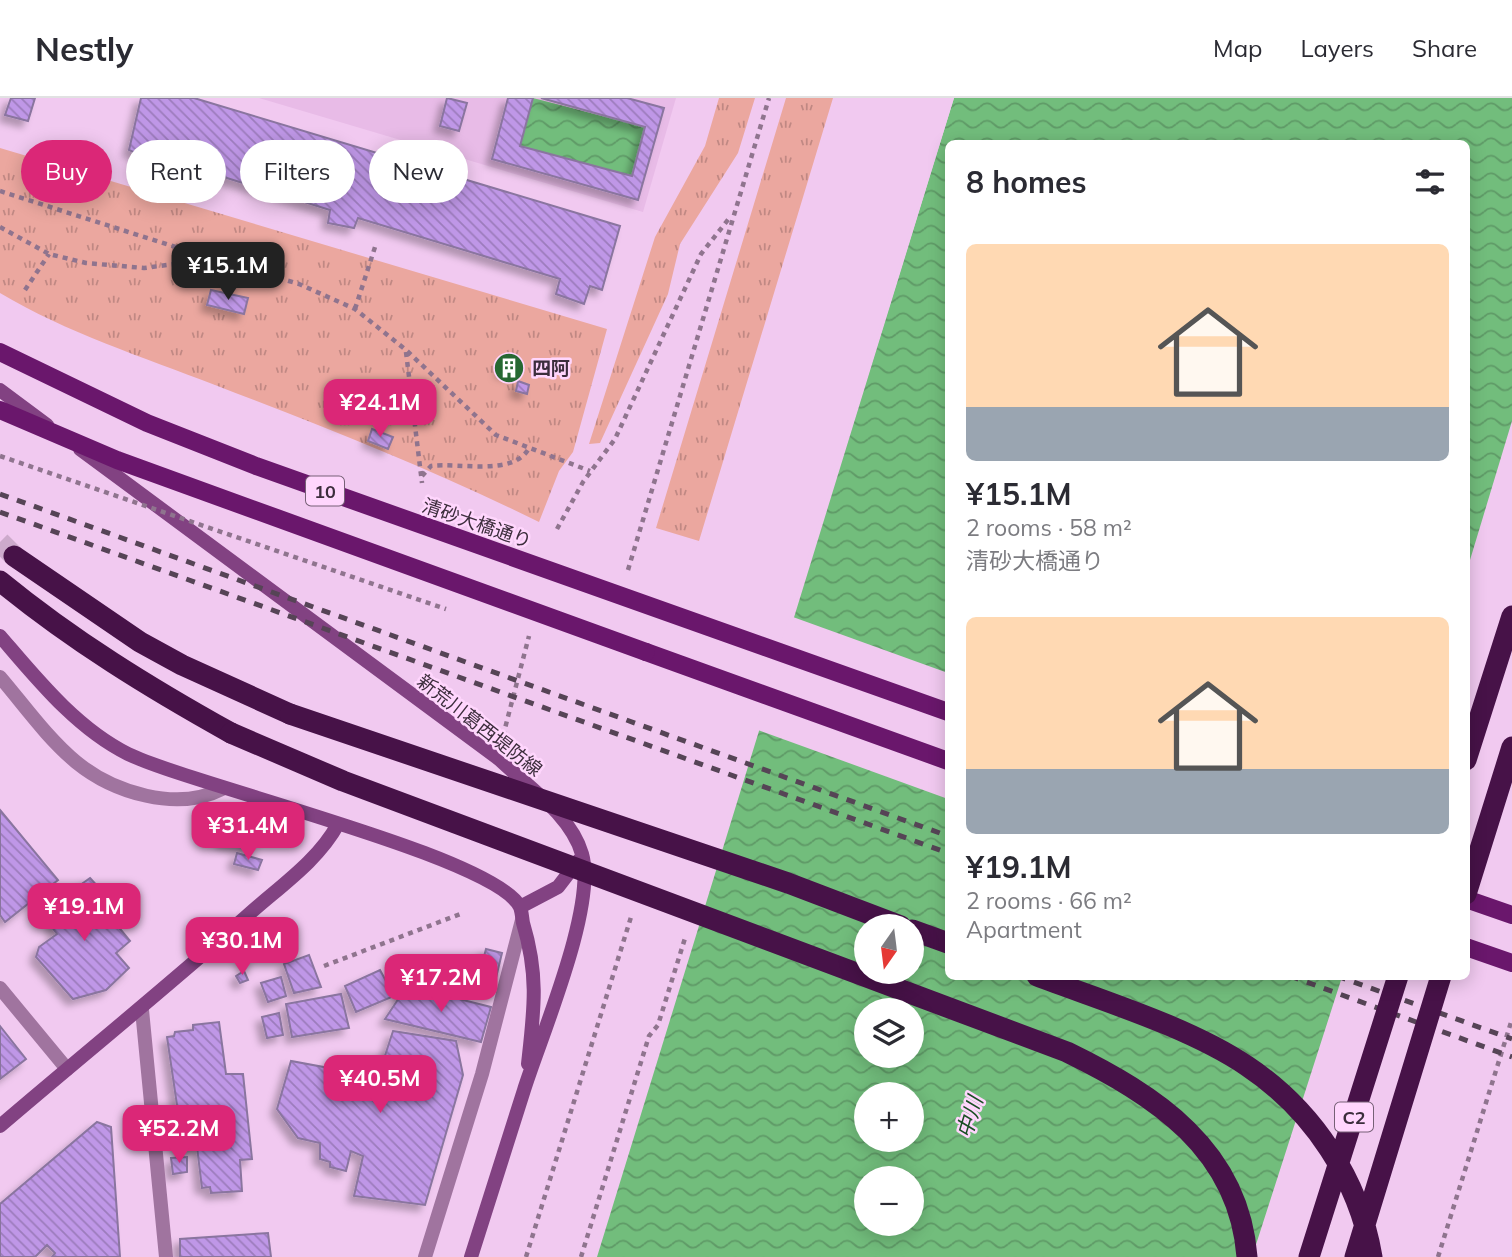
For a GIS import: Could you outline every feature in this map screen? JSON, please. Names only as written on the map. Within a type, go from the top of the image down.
[{"type":"highway","points":[[14,556],[140,642],[182,666],[290,714],[788,883],[869,914]]},
{"type":"highway","points":[[0,581],[81,643],[154,690],[231,733],[343,781],[1054,1047],[1115,1075],[1185,1125],[1208,1152],[1237,1210],[1247,1257]]},
{"type":"highway","points":[[1470,747],[1512,616]]},
{"type":"highway","points":[[1470,883],[1512,747]]},
{"type":"highway","points":[[924,934],[945,942]]},
{"type":"highway","points":[[1047,980],[1195,1040],[1247,1066],[1280,1094],[1312,1126],[1336,1158],[1355,1195],[1367,1230],[1372,1257]]},
{"type":"highway","name":"C2","points":[[1309,1257],[1397,980]]},
{"type":"highway","name":"C2","points":[[1355,1257],[1440,980]]},
{"type":"main road","name":"清砂大橋通り","points":[[0,352],[147,423],[256,466],[945,711]]},
{"type":"main road","name":"新荒川葛西堤防線","points":[[0,390],[499,759],[556,813],[582,854],[584,895],[579,919],[550,1021],[525,1086],[471,1257]]},
{"type":"main road","name":"10","points":[[0,410],[117,460],[945,760]]},
{"type":"main road","points":[[0,636],[72,715],[125,752],[222,789],[446,860],[494,883],[521,913],[533,952],[535,1003],[525,1086]]},
{"type":"main road","points":[[0,1126],[142,1010],[328,844],[338,824]]},
{"type":"main road","points":[[521,913],[558,887],[568,877],[582,854]]},
{"type":"main road","points":[[1470,898],[1512,915]]},
{"type":"main road","points":[[1470,948],[1512,964]]},
{"type":"street","points":[[0,677],[65,752],[90,772],[144,796],[174,799],[207,797],[222,789]]},
{"type":"street","points":[[425,1257],[482,1074],[521,913]]},
{"type":"street","points":[[0,988],[67,1069]]},
{"type":"street","points":[[142,1010],[166,1257]]},
{"type":"path","points":[[628,570],[769,98]]},
{"type":"path","points":[[3,192],[214,260],[299,284],[355,309],[406,350],[496,435],[590,471]]},
{"type":"path","points":[[557,529],[590,471],[615,439],[701,254],[734,211]]},
{"type":"path","points":[[0,227],[49,254],[86,263],[144,268],[214,260]]},
{"type":"path","points":[[355,309],[376,244]]},
{"type":"path","points":[[25,290],[49,254]]},
{"type":"path","points":[[406,350],[422,480],[431,466],[501,465],[516,462],[529,448]]},
{"type":"path","points":[[0,456],[458,612]]},
{"type":"path","points":[[502,739],[532,623]]},
{"type":"path","points":[[522,635],[535,639]]},
{"type":"path","points":[[526,1257],[633,912]]},
{"type":"path","points":[[324,965],[463,913]]},
{"type":"path","points":[[581,1257],[649,1036],[658,1025],[689,928]]},
{"type":"path","points":[[1438,1257],[1512,1019]]},
{"type":"shaded area","points":[[259,98],[676,98],[643,212],[468,160],[468,140],[400,140]]},
{"type":"green space","points":[[719,98],[755,98],[738,153],[680,244],[668,294],[600,443],[589,444],[655,237],[705,146]]},
{"type":"green space","points":[[786,98],[833,98],[699,541],[656,528]]},
{"type":"green space","points":[[0,148],[21,154],[21,203],[112,203],[112,181],[126,186],[126,203],[184,203],[607,329],[573,452],[559,471],[539,522],[379,450],[78,332],[0,293]]},
{"type":"water","points":[[533,98],[645,127],[632,176],[520,146]]},
{"type":"water","name":"中川","points":[[954,98],[1512,98],[1512,421],[1470,560],[1470,140],[945,140],[945,980],[1341,980],[1252,1257],[597,1257]]},
{"type":"pier","points":[[951,98],[954,98],[793,617],[945,672],[945,798],[758,730],[727,831],[724,829]]},
{"type":"building","points":[[11,98],[35,98],[28,121],[5,115]]},
{"type":"building","points":[[141,98],[194,98],[334,140],[240,140],[240,182],[226,178],[226,140],[131,140]]},
{"type":"building","points":[[447,98],[467,103],[459,131],[440,126]]},
{"type":"building","points":[[508,98],[533,98],[520,146],[632,176],[645,127],[541,98],[627,98],[664,108],[638,200],[492,159]]},
{"type":"building","points":[[355,146],[369,151],[369,203],[468,203],[468,180],[620,226],[602,290],[590,286],[584,304],[556,294],[560,279],[358,218],[354,228],[328,223],[330,210],[307,203],[355,203]]},
{"type":"building","points":[[211,290],[248,298],[244,314],[207,305]]},
{"type":"building","name":"四阿","points":[[504,361],[516,364],[513,374],[501,371]]},
{"type":"building","name":"四阿","points":[[518,381],[529,385],[527,394],[516,391]]},
{"type":"building","points":[[372,429],[393,437],[388,449],[368,441]]},
{"type":"building","points":[[0,810],[58,880],[5,922],[0,915]]},
{"type":"building","points":[[224,829],[252,837],[249,849],[221,842]]},
{"type":"building","points":[[237,853],[262,860],[258,870],[234,864]]},
{"type":"building","points":[[90,878],[110,900],[102,907],[130,941],[116,953],[129,968],[106,990],[73,999],[36,957],[39,947],[57,934],[51,926],[58,912],[52,905]]},
{"type":"building","points":[[486,949],[502,953],[494,986],[477,982]]},
{"type":"building","points":[[309,955],[321,987],[294,993],[284,964]]},
{"type":"building","points":[[380,970],[394,996],[356,1012],[345,986]]},
{"type":"building","points":[[244,971],[248,980],[240,983],[236,976]]},
{"type":"building","points":[[281,977],[286,996],[268,1002],[261,983]]},
{"type":"building","points":[[407,986],[491,1007],[481,1042],[385,1019]]},
{"type":"building","points":[[341,994],[349,1028],[292,1037],[286,1004]]},
{"type":"building","points":[[279,1013],[283,1035],[267,1038],[262,1017]]},
{"type":"building","points":[[219,1022],[226,1074],[243,1074],[252,1159],[240,1160],[242,1191],[211,1193],[210,1187],[202,1188],[197,1147],[179,1149],[178,1142],[196,1140],[193,1111],[178,1112],[167,1037],[174,1036],[175,1032],[193,1030],[193,1025]]},
{"type":"building","points":[[0,1026],[26,1059],[0,1079]]},
{"type":"building","points":[[393,1031],[456,1041],[463,1075],[425,1205],[354,1196],[363,1156],[351,1151],[346,1171],[330,1167],[330,1162],[320,1159],[320,1143],[298,1138],[277,1109],[291,1061],[378,1077]]},
{"type":"building","points":[[97,1122],[111,1127],[120,1257],[52,1257],[55,1253],[47,1245],[35,1257],[0,1257],[0,1204]]},
{"type":"building","points":[[187,1157],[187,1172],[173,1174],[171,1158]]},
{"type":"building","points":[[268,1233],[271,1257],[180,1257],[180,1239]]},
{"type":"tunnel","points":[[0,542],[14,556]]},
{"type":"railway","points":[[0,494],[945,835]]},
{"type":"railway","points":[[0,512],[945,852]]},
{"type":"railway","points":[[1301,980],[1512,1057]]},
{"type":"railway","points":[[1348,980],[1512,1039]]},
{"type":"place","name":"四阿","points":[[509,368]]}]
